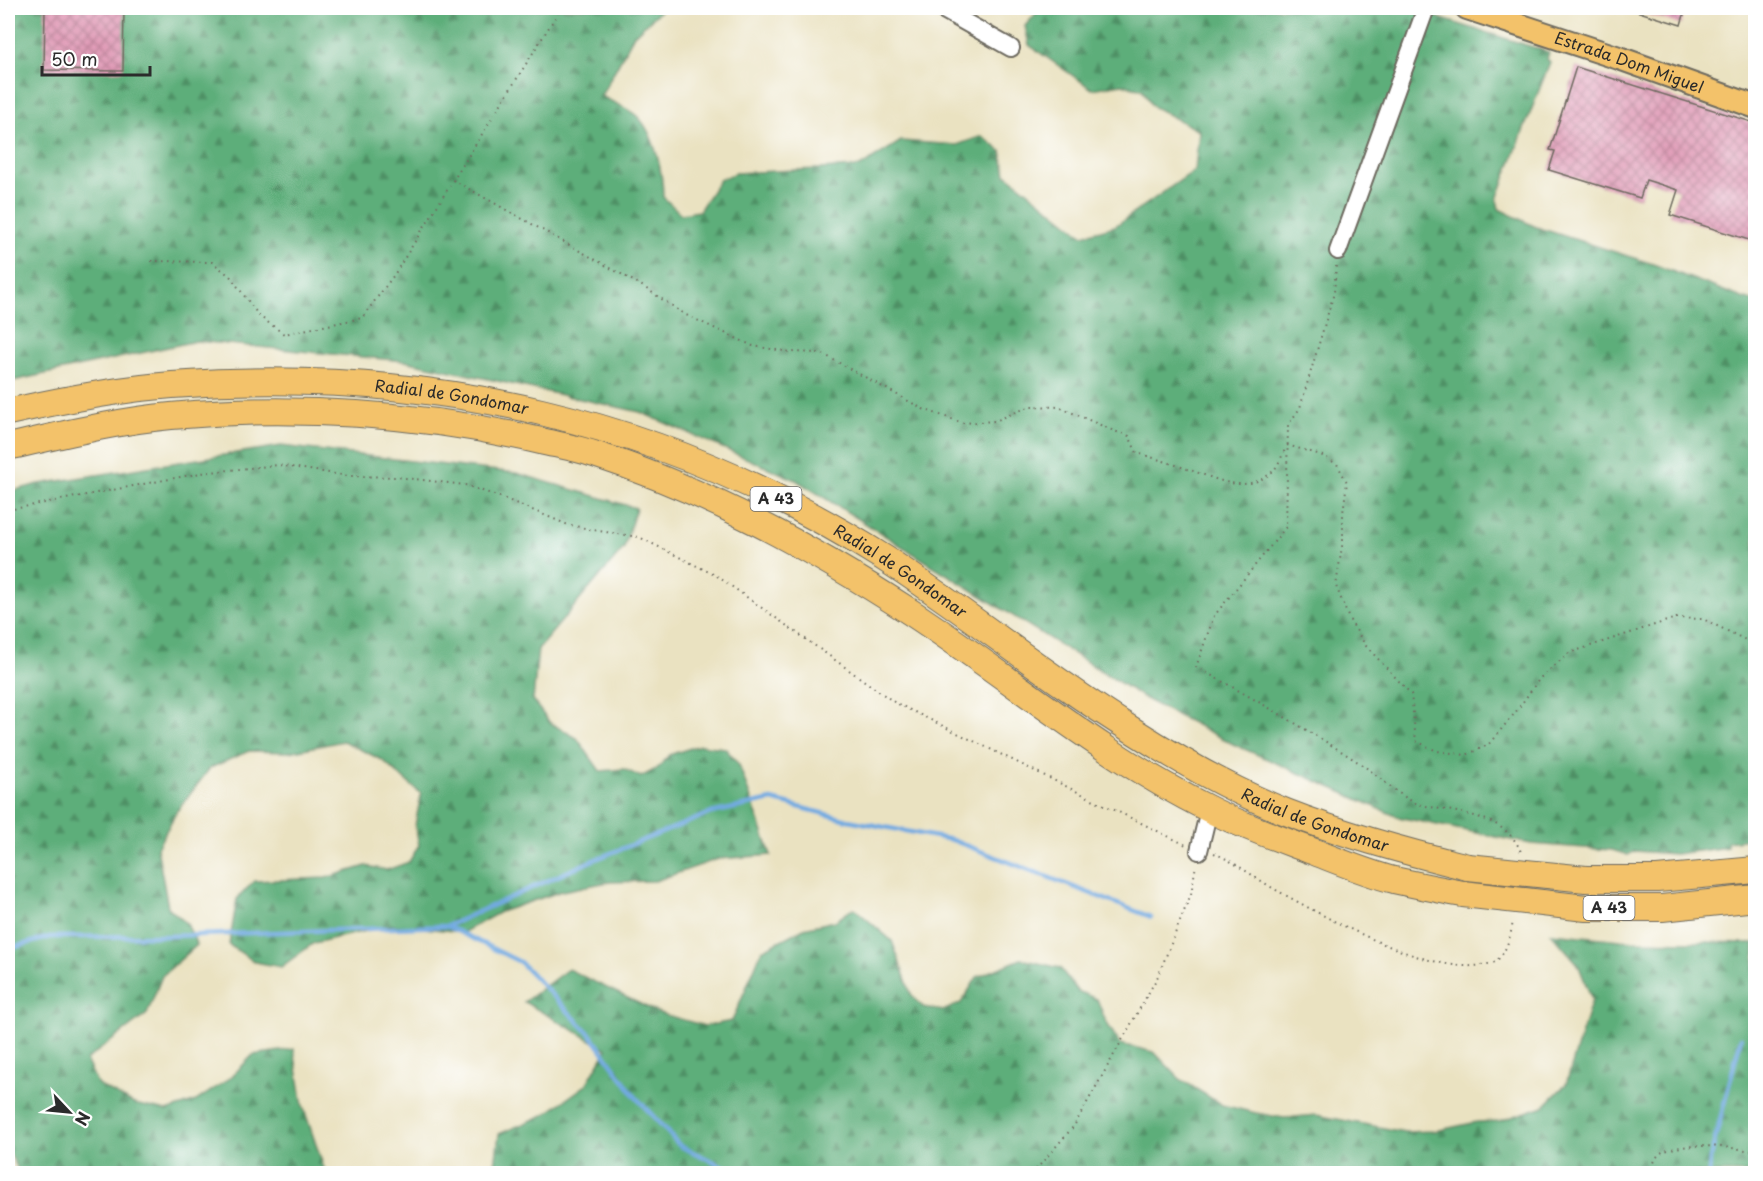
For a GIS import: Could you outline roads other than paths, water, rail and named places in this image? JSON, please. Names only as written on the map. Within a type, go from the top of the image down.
[{"type":"highway","name":"Radial de Gondomar","points":[[8,412],[79,397],[169,385],[268,380],[349,382],[413,388],[547,412],[615,432],[729,474],[834,528],[932,590],[1042,670],[1132,730],[1224,783],[1284,811],[1398,850],[1468,867],[1598,879],[1657,879],[1755,870]]},
{"type":"highway","name":"Radial de Gondomar","points":[[8,447],[94,428],[169,416],[248,412],[322,413],[412,419],[486,428],[591,453],[670,481],[739,513],[839,567],[914,615],[1112,753],[1209,810],[1273,836],[1390,879],[1463,894],[1586,909],[1662,908],[1755,898]]},
{"type":"main road","name":"Estrada Dom Miguel","points":[[1467,8],[1755,106]]},
{"type":"street","points":[[940,8],[1011,48]]},
{"type":"street","points":[[1338,251],[1426,8]]},
{"type":"street","points":[[1199,850],[1209,810]]},
{"type":"waterway","points":[[8,949],[50,937],[169,936],[447,926],[591,861],[711,813],[772,800],[848,820],[952,840],[1151,917]]},
{"type":"waterway","points":[[447,926],[520,962],[591,1035],[634,1095],[680,1146],[740,1174]]},
{"type":"waterway","points":[[1709,1174],[1710,1159],[1741,1038]]}]
